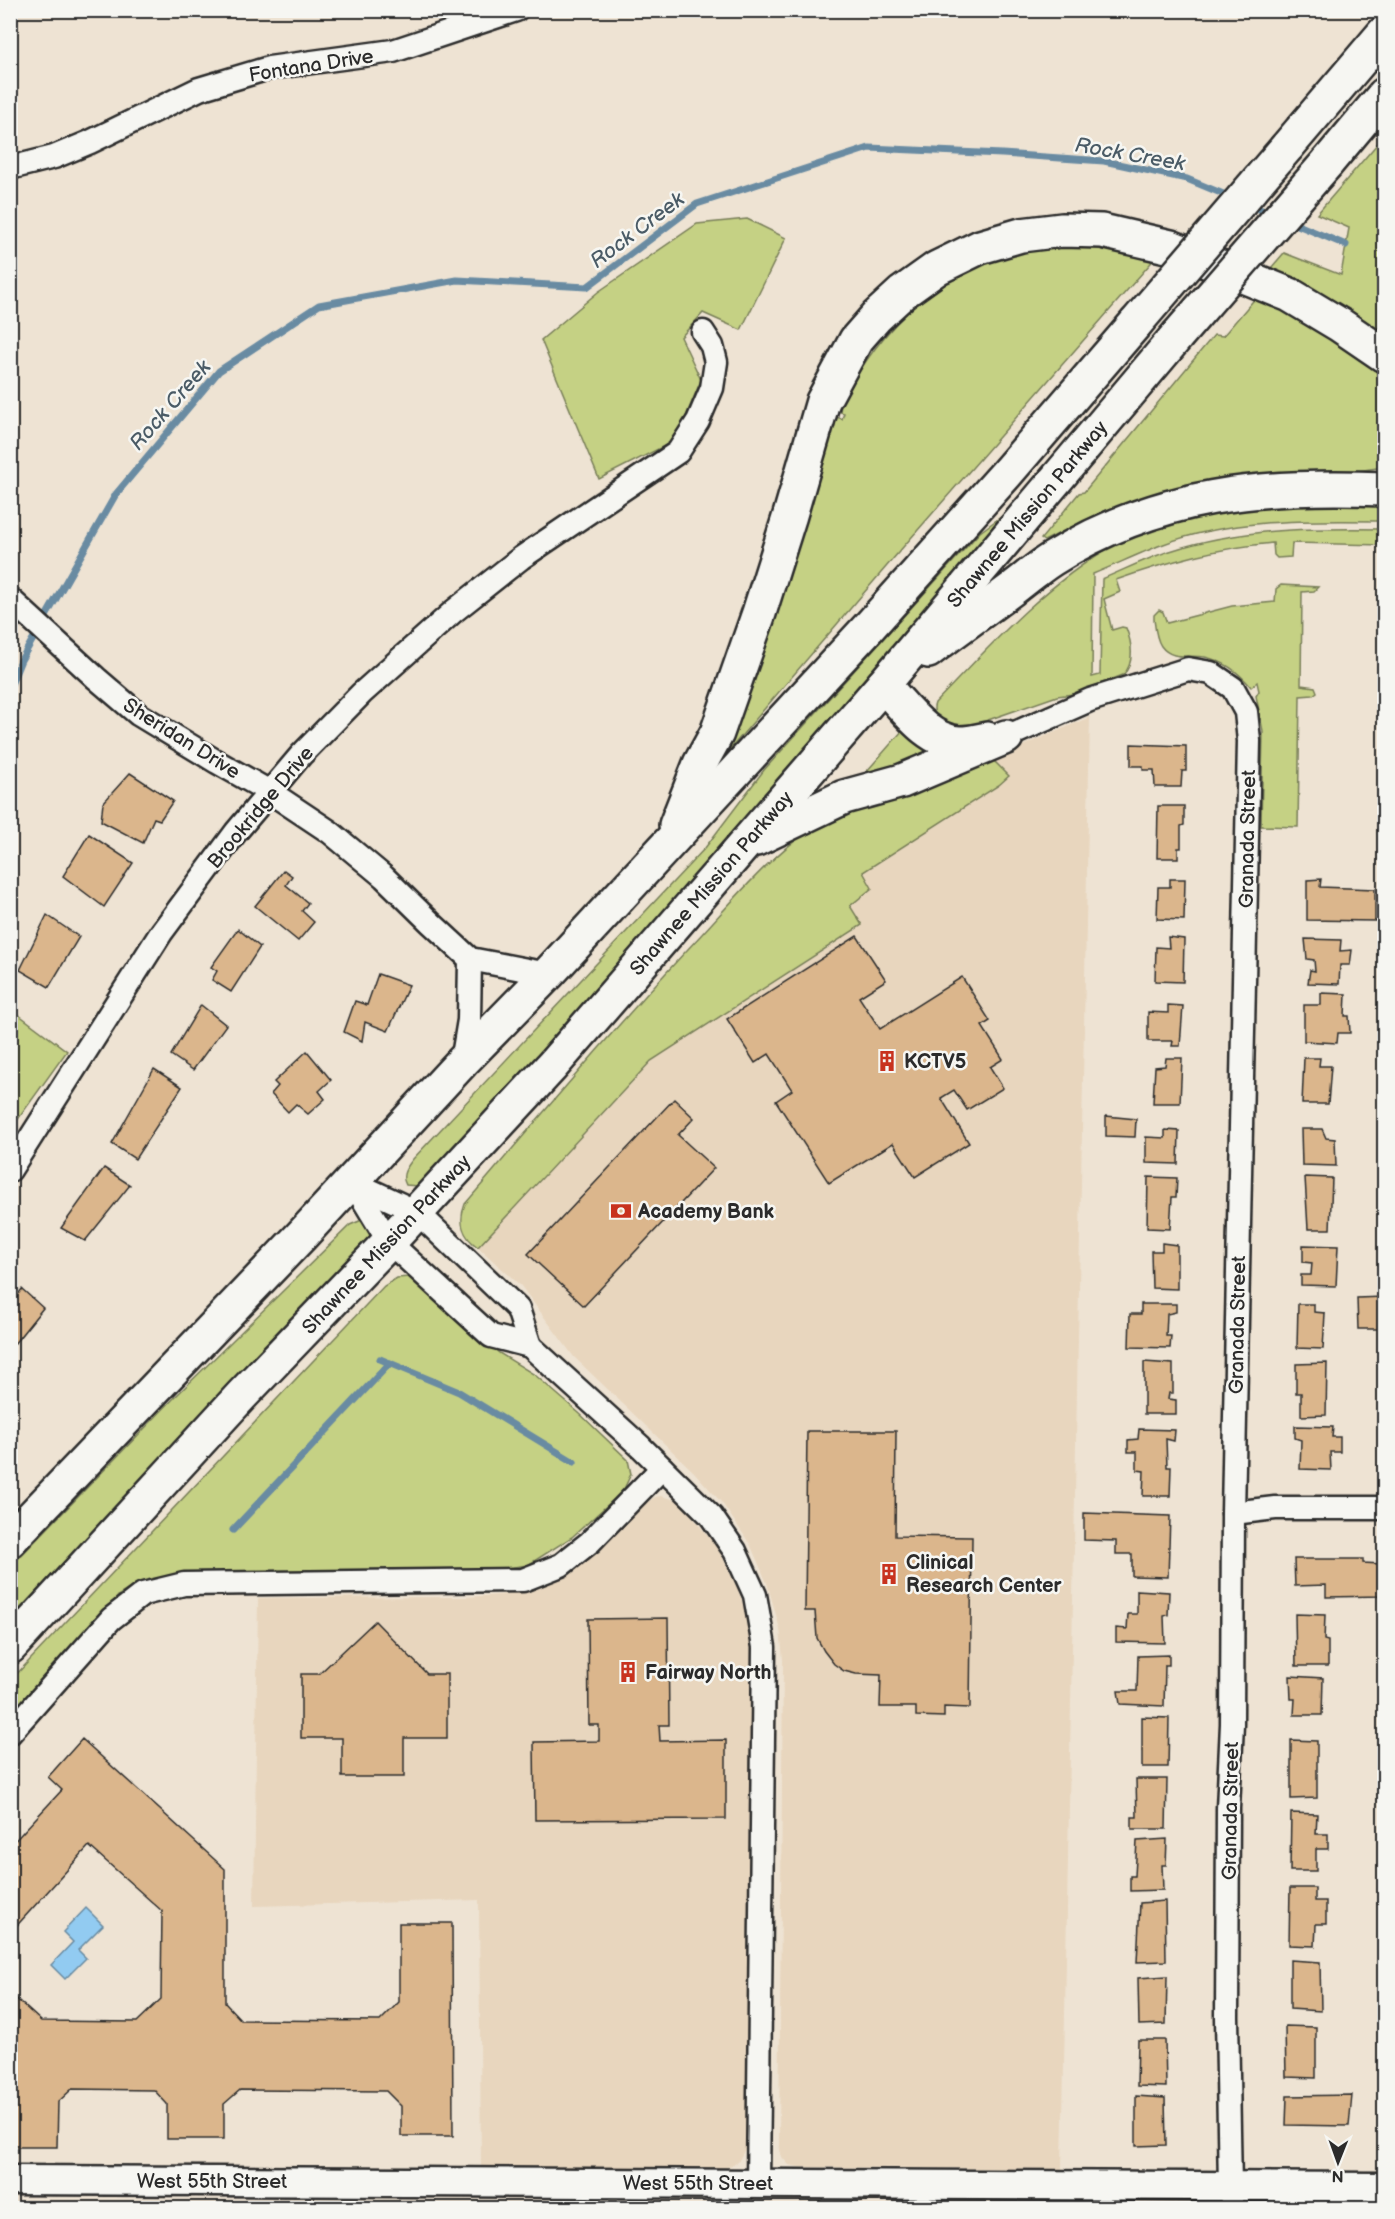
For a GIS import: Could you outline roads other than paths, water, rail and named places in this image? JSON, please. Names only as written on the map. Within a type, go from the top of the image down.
[{"type":"highway","name":"Shawnee Mission Parkway","points":[[10,1540],[548,974],[868,628],[1006,474],[1384,33]]},
{"type":"highway","name":"Shawnee Mission Parkway","points":[[10,1647],[241,1396],[389,1242],[552,1066],[883,685],[1384,95]]},
{"type":"highway","points":[[669,843],[700,764],[717,733],[790,515],[823,400],[856,340],[902,293],[937,268],[980,247],[1021,234],[1062,230],[1102,231],[1172,247],[1290,295],[1340,325],[1384,356]]},
{"type":"highway","points":[[1006,737],[961,743],[939,738],[928,732],[883,685],[1051,559],[1102,531],[1147,513],[1213,497],[1262,490],[1319,487],[1384,489]]},
{"type":"highway","points":[[743,844],[844,797],[902,781],[1006,737]]},
{"type":"street","name":"Fontana Drive","points":[[10,168],[54,157],[90,142],[199,89],[269,68],[393,51],[516,10]]},
{"type":"street","name":"Brookridge Drive","points":[[10,1170],[161,933],[236,832],[301,755],[362,693],[454,611],[521,558],[678,452],[698,421],[712,388],[716,362],[712,346],[703,332]]},
{"type":"street","name":"Sheridan Drive","points":[[10,599],[138,714],[270,792],[330,832],[384,876],[470,959]]},
{"type":"street","name":"Granada Street","points":[[1006,737],[1090,700],[1188,669],[1211,673],[1233,688],[1246,712],[1249,753],[1233,1513],[1232,1724],[1228,1878],[1232,2198]]},
{"type":"street","points":[[462,1062],[469,1020],[470,959],[548,974]]},
{"type":"street","points":[[352,1182],[417,1212],[518,1309],[530,1346]]},
{"type":"street","points":[[352,1182],[389,1242],[491,1336],[530,1346],[711,1516],[735,1551],[755,1595],[764,1647],[758,2183]]},
{"type":"street","points":[[10,1733],[111,1619],[142,1594],[184,1584],[523,1580],[561,1565],[590,1542],[662,1468]]},
{"type":"street","points":[[1233,1513],[1275,1508],[1384,1508]]},
{"type":"street","name":"West 55th Street","points":[[10,2180],[758,2183],[1232,2198],[1384,2187]]},
{"type":"water","points":[[86,1908],[103,1925],[78,1950],[86,1958],[65,1979],[51,1965],[73,1942],[63,1932]]},
{"type":"waterway","name":"Rock Creek","points":[[10,687],[21,660],[116,494],[219,371],[319,305],[457,280],[587,287],[697,204],[869,148],[1104,161],[1187,179],[1233,198]]},
{"type":"waterway","name":"Rock Creek","points":[[1249,205],[1272,214]]},
{"type":"waterway","name":"Rock Creek","points":[[1288,221],[1346,245]]},
{"type":"waterway","points":[[380,1359],[459,1392],[574,1462]]},
{"type":"waterway","points":[[233,1530],[390,1363]]},
{"type":"place","name":"KCTV5","points":[[887,1061]]},
{"type":"place","name":"Academy Bank","points":[[621,1211]]},
{"type":"place","name":"Clinical Research Center","points":[[889,1574]]},
{"type":"place","name":"Fairway North","points":[[628,1672]]}]
